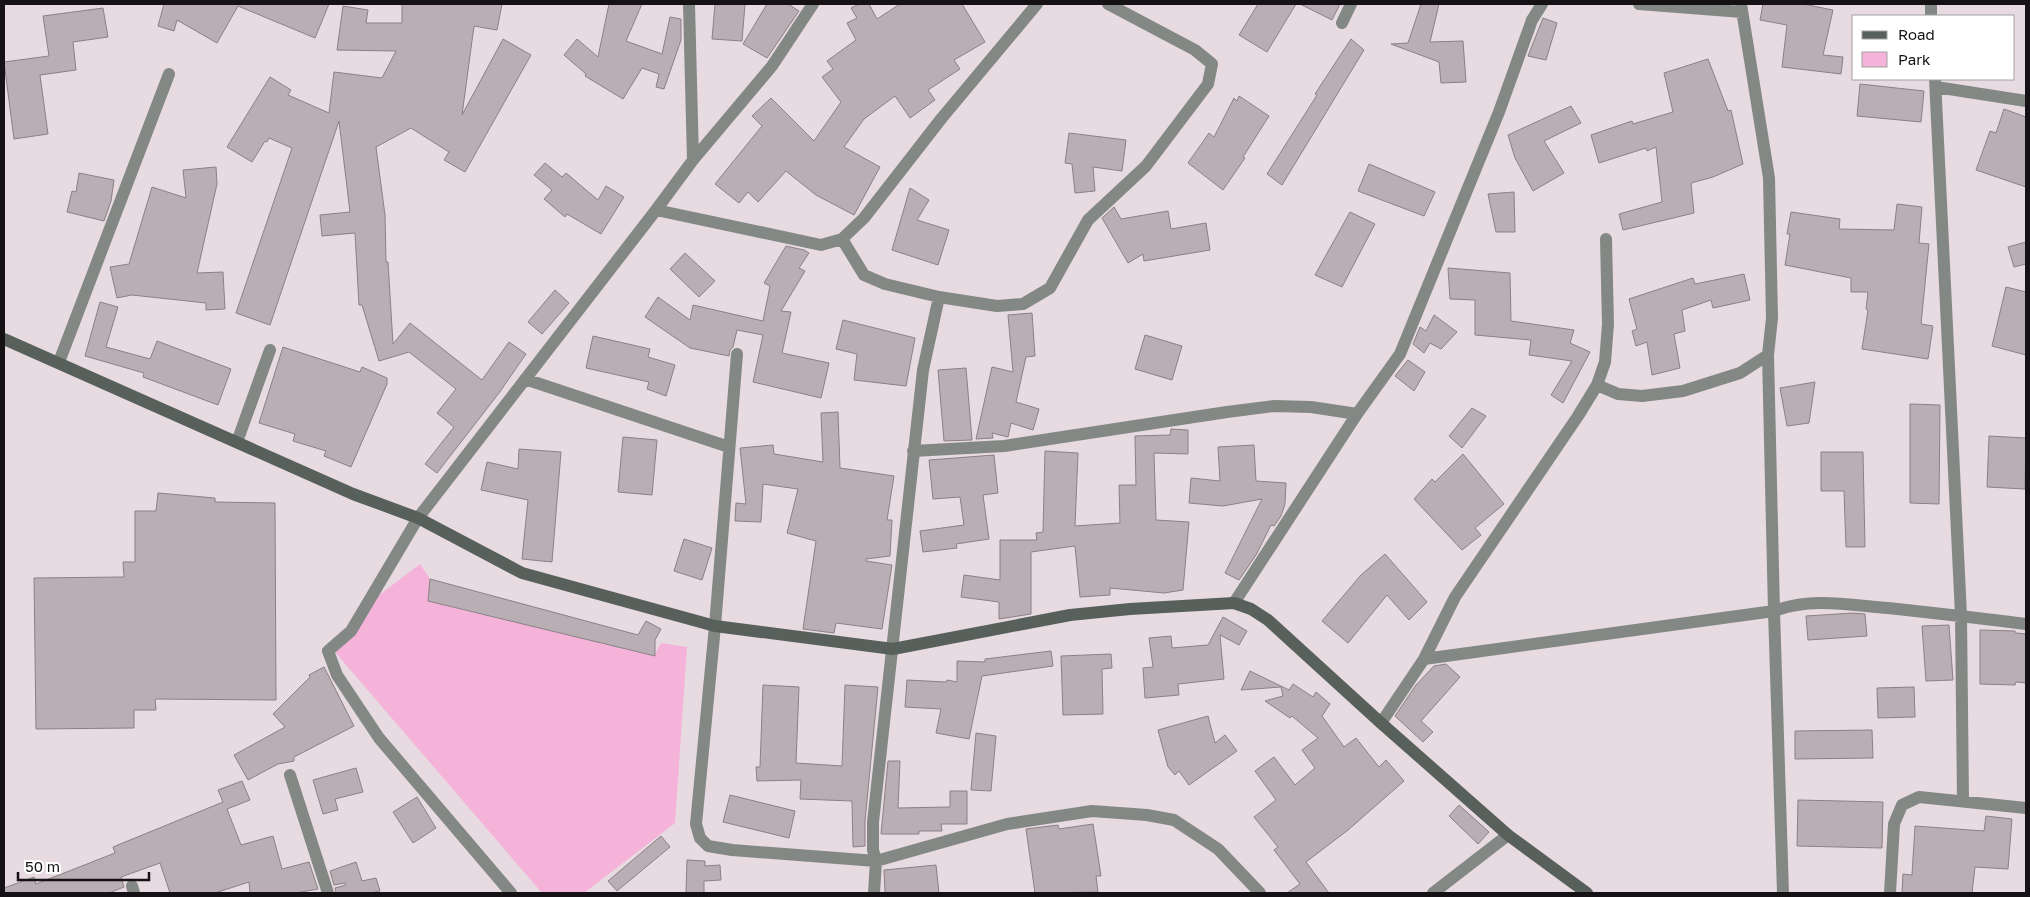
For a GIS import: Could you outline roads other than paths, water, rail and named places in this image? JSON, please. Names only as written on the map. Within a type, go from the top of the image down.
[{"type":"street","points":[[689,4],[693,160]]},
{"type":"street","points":[[511,893],[379,738],[337,676],[328,651],[351,631],[418,518],[693,160],[772,66],[813,4]]},
{"type":"street","points":[[656,210],[820,244],[842,239],[864,218],[941,119],[1036,4]]},
{"type":"street","points":[[842,239],[864,275],[885,284],[939,297],[997,306],[1023,304],[1050,288],[1088,220],[1146,166],[1208,84],[1212,64],[1195,50],[1108,4]]},
{"type":"street","points":[[1342,23],[1351,4]]},
{"type":"street","points":[[1234,603],[1358,414],[1400,354],[1499,112],[1532,20],[1542,4]]},
{"type":"street","points":[[1639,4],[1741,8],[1769,178],[1772,318],[1768,355],[1783,893]]},
{"type":"street","points":[[59,362],[169,74]]},
{"type":"street","points":[[1963,801],[1961,615],[1936,83],[2026,101]]},
{"type":"street","points":[[1381,723],[1424,659],[1455,597],[1578,416],[1596,385],[1605,362],[1608,324],[1606,239]]},
{"type":"street","points":[[874,893],[876,861],[873,850],[873,822],[913,451],[923,370],[939,297]]},
{"type":"street","points":[[4,339],[353,494],[418,518],[522,573],[715,626],[893,649],[1070,615],[1130,609],[1234,603],[1252,609],[1268,620],[1508,835],[1586,893]]},
{"type":"street","points":[[237,442],[270,350]]},
{"type":"street","points":[[737,354],[715,626],[696,812],[696,824],[700,838],[708,846],[732,850],[876,861],[1007,824],[1092,811],[1147,815],[1174,820],[1218,850],[1260,893]]},
{"type":"street","points":[[1596,385],[1618,394],[1642,396],[1683,391],[1740,372],[1768,355]]},
{"type":"street","points":[[525,379],[729,447]]},
{"type":"street","points":[[913,451],[1004,446],[1274,406],[1311,407],[1358,414]]},
{"type":"street","points":[[1424,659],[1774,611],[1787,606],[1813,602],[1961,615],[2026,624]]},
{"type":"street","points":[[290,776],[328,893]]},
{"type":"street","points":[[1890,893],[1894,824],[1902,805],[1919,797],[2026,808]]},
{"type":"street","points":[[1433,893],[1508,835]]}]
